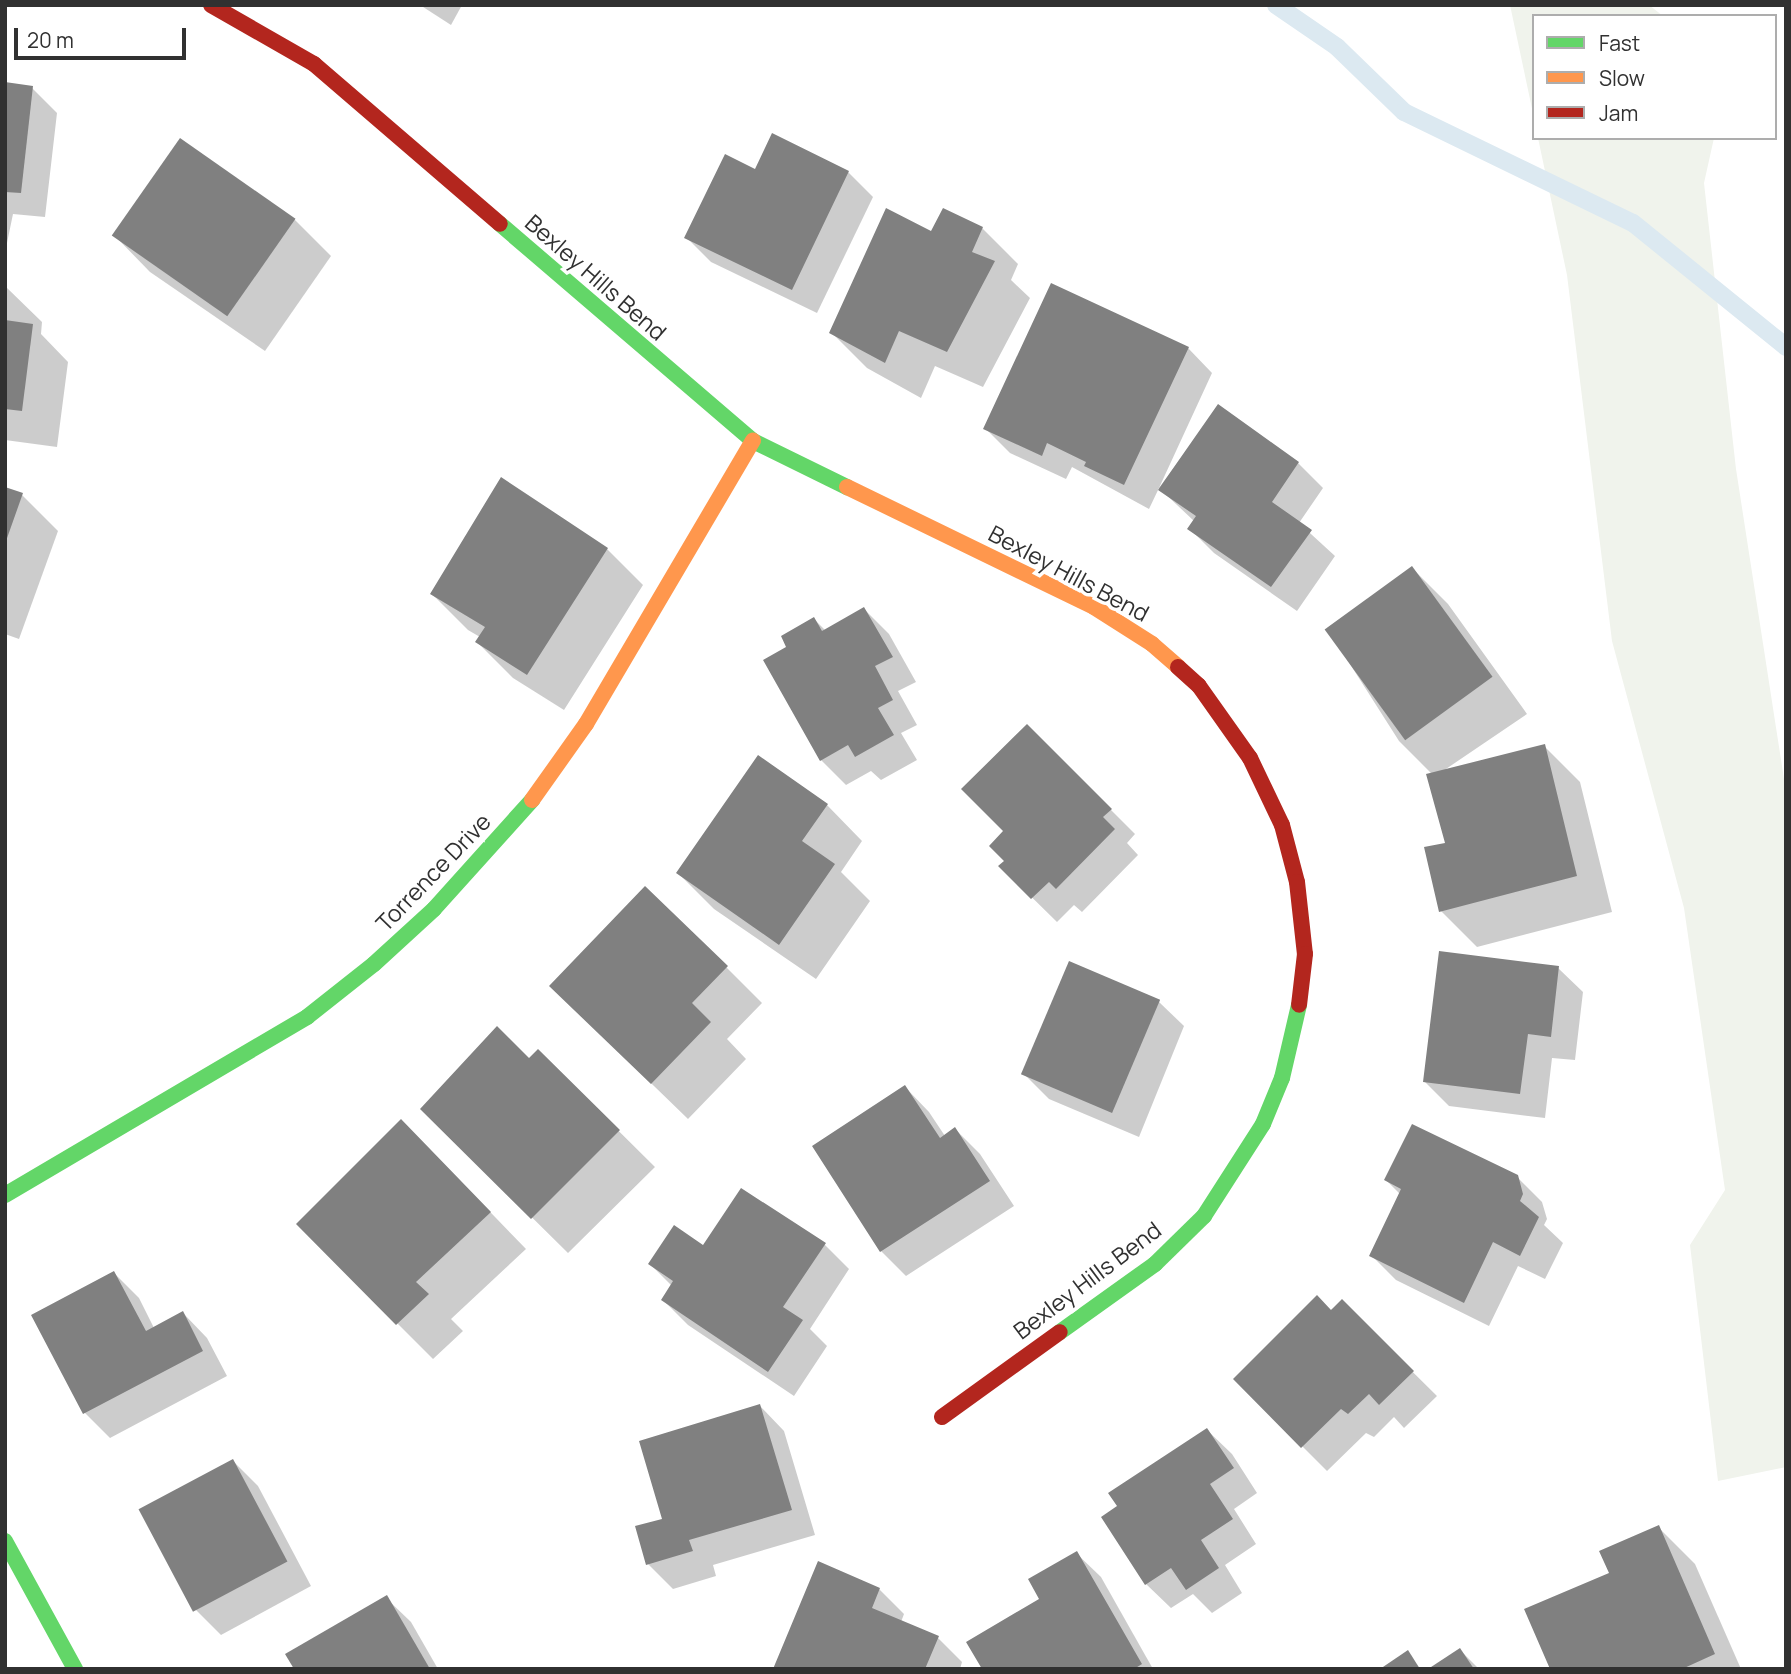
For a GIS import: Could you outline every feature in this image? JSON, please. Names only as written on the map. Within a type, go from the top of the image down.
[{"type":"street","name":"Bexley Hills Bend","points":[[211,5],[314,65],[753,441],[1094,607],[1152,644],[1199,686],[1250,758],[1282,825],[1297,882],[1305,954],[1298,1015],[1282,1078],[1263,1125],[1236,1171],[1204,1216],[1155,1264],[943,1417]]},
{"type":"street","name":"Torrence Drive","points":[[5,1195],[307,1017],[374,964],[434,909],[533,799],[586,724],[753,441]]},
{"type":"street","points":[[5,1541],[75,1669]]},
{"type":"shaded area","points":[[1510,5],[1649,5],[1660,14],[1532,14],[1532,109]]},
{"type":"shaded area","points":[[1538,140],[1714,140],[1704,183],[1736,469],[1786,792],[1786,1467],[1718,1481],[1690,1245],[1725,1190],[1684,908],[1612,641],[1567,275]]},
{"type":"building","points":[[5,82],[33,86],[21,193],[5,192]]},
{"type":"building","points":[[772,133],[849,171],[792,290],[684,238],[725,154],[755,169]]},
{"type":"building","points":[[180,138],[296,219],[227,316],[112,235]]},
{"type":"building","points":[[886,208],[931,231],[943,208],[983,227],[972,252],[995,261],[947,352],[899,331],[885,363],[829,333]]},
{"type":"building","points":[[1051,283],[1189,347],[1124,485],[1084,466],[1086,462],[1047,443],[1042,456],[983,429]]},
{"type":"building","points":[[5,320],[33,324],[22,411],[5,409]]},
{"type":"building","points":[[1218,404],[1299,462],[1272,502],[1312,530],[1271,587],[1187,529],[1196,516],[1158,490]]},
{"type":"building","points":[[501,477],[608,548],[527,675],[475,642],[485,627],[430,594]]},
{"type":"building","points":[[5,487],[23,493],[6,541],[5,541]]},
{"type":"building","points":[[1412,566],[1493,677],[1405,740],[1325,629]]},
{"type":"building","points":[[864,607],[893,657],[875,666],[893,700],[878,708],[894,735],[855,757],[848,745],[820,761],[763,660],[786,647],[781,636],[814,617],[822,631]]},
{"type":"building","points":[[1027,724],[1112,809],[1103,817],[1115,829],[1056,889],[1049,882],[1031,899],[998,866],[1004,861],[989,846],[1003,831],[961,789]]},
{"type":"building","points":[[1545,744],[1577,876],[1439,912],[1424,847],[1445,843],[1426,774]]},
{"type":"building","points":[[758,755],[828,804],[802,841],[835,864],[779,945],[676,873]]},
{"type":"building","points":[[645,886],[728,966],[692,1003],[711,1022],[651,1084],[549,986]]},
{"type":"building","points":[[1439,951],[1559,966],[1551,1037],[1528,1034],[1520,1094],[1423,1082]]},
{"type":"building","points":[[1069,961],[1160,1000],[1112,1113],[1021,1074]]},
{"type":"building","points":[[497,1026],[529,1058],[538,1049],[620,1130],[531,1219],[420,1109]]},
{"type":"building","points":[[905,1085],[940,1138],[955,1127],[990,1181],[880,1252],[812,1146]]},
{"type":"building","points":[[401,1119],[491,1212],[416,1282],[429,1294],[396,1325],[296,1224]]},
{"type":"building","points":[[1412,1124],[1518,1175],[1523,1194],[1520,1201],[1539,1217],[1520,1256],[1493,1242],[1464,1303],[1369,1256],[1401,1189],[1384,1180]]},
{"type":"building","points":[[741,1188],[826,1243],[783,1307],[803,1320],[768,1372],[661,1300],[673,1281],[648,1264],[674,1225],[703,1245]]},
{"type":"building","points":[[114,1271],[146,1331],[183,1311],[203,1351],[83,1414],[31,1315]]},
{"type":"building","points":[[1317,1295],[1331,1310],[1342,1299],[1414,1371],[1379,1405],[1369,1394],[1348,1414],[1341,1409],[1301,1448],[1233,1379]]},
{"type":"building","points":[[760,1404],[792,1510],[689,1540],[693,1551],[646,1565],[635,1526],[662,1519],[639,1441]]},
{"type":"building","points":[[1207,1428],[1234,1468],[1210,1484],[1233,1519],[1201,1540],[1219,1568],[1186,1590],[1171,1568],[1145,1585],[1101,1517],[1117,1506],[1108,1493]]},
{"type":"building","points":[[233,1459],[287,1561],[193,1612],[139,1509]]},
{"type":"building","points":[[1659,1525],[1715,1654],[1682,1669],[1550,1669],[1524,1609],[1609,1573],[1599,1551]]},
{"type":"building","points":[[1077,1551],[1142,1664],[1134,1669],[982,1669],[966,1642],[1039,1599],[1028,1579]]},
{"type":"building","points":[[818,1561],[880,1588],[872,1608],[939,1636],[925,1669],[773,1669]]},
{"type":"building","points":[[387,1595],[430,1669],[294,1669],[285,1654]]},
{"type":"building","points":[[1460,1648],[1474,1669],[1428,1669]]},
{"type":"building","points":[[1408,1650],[1420,1669],[1380,1669]]},
{"type":"waterway","points":[[1276,5],[1337,47],[1404,112],[1633,223],[1786,347]]},
{"type":"traffic: fast","points":[[500,224],[753,441],[847,487]]},
{"type":"traffic: fast","points":[[5,1195],[307,1017],[374,964],[434,909],[532,800]]},
{"type":"traffic: fast","points":[[1060,1332],[1155,1264],[1204,1216],[1263,1124],[1282,1078],[1299,1005]]},
{"type":"traffic: fast","points":[[5,1541],[75,1669]]},
{"type":"traffic: slow","points":[[532,800],[586,724],[753,441]]},
{"type":"traffic: slow","points":[[847,487],[1094,607],[1152,644],[1178,667]]},
{"type":"traffic: jam","points":[[211,5],[314,64],[500,224]]},
{"type":"traffic: jam","points":[[1178,667],[1199,686],[1250,758],[1282,825],[1297,882],[1305,954],[1299,1005]]},
{"type":"traffic: jam","points":[[942,1417],[1060,1332]]}]
